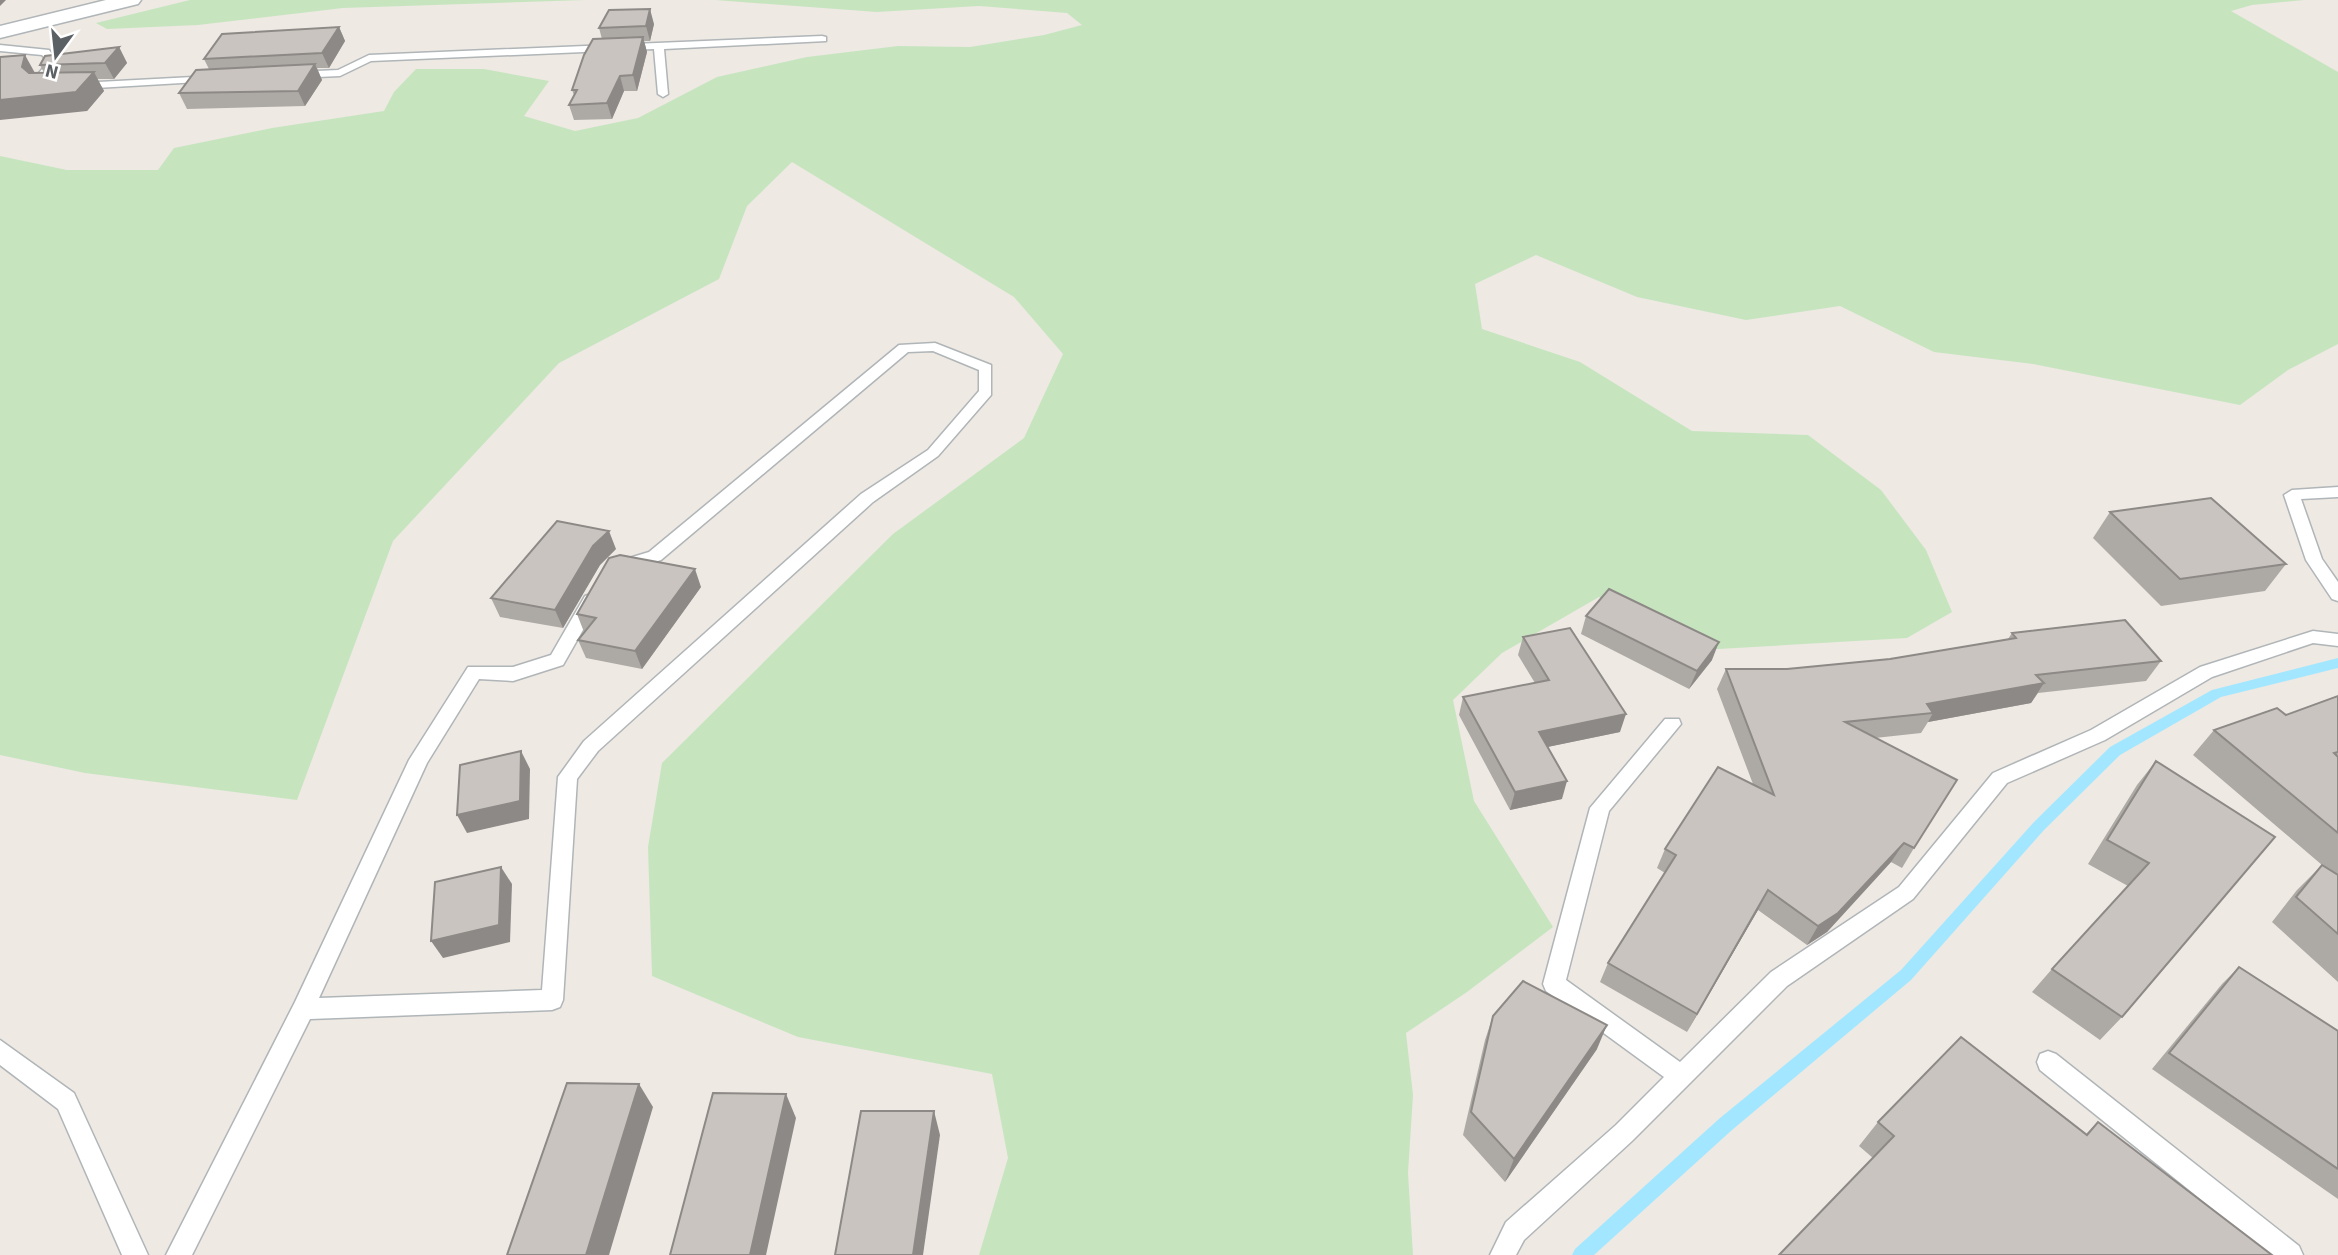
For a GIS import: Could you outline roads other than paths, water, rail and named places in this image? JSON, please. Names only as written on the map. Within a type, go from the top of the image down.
[{"type":"street","points":[[0,32],[131,0]]},
{"type":"lane","points":[[284,76],[340,73],[369,58],[822,38]]},
{"type":"lane","points":[[659,46],[663,94]]},
{"type":"lane","points":[[0,48],[45,52],[53,62],[41,76],[40,86],[229,79]]},
{"type":"lane","points":[[179,1255],[303,1009],[419,760],[474,671],[513,674],[557,660],[605,576],[654,556],[904,348],[935,346],[986,368],[986,393],[933,453],[867,498],[591,746],[568,777],[552,1000],[303,1009]]},
{"type":"lane","points":[[2338,492],[2292,495],[2314,560],[2338,595]]},
{"type":"lane","points":[[1503,1255],[1515,1231],[1624,1133],[1779,979],[1906,893],[2000,778],[2098,735],[2206,672],[2314,637],[2338,640]]},
{"type":"lane","points":[[1672,724],[1600,808],[1554,984],[1681,1076]]},
{"type":"lane","points":[[0,1051],[66,1101],[135,1255]]},
{"type":"lane","points":[[2048,1062],[2290,1255]]},
{"type":"waterway","points":[[1581,1255],[1726,1124],[1906,975],[2039,826],[2115,751],[2217,693],[2338,663]]}]
